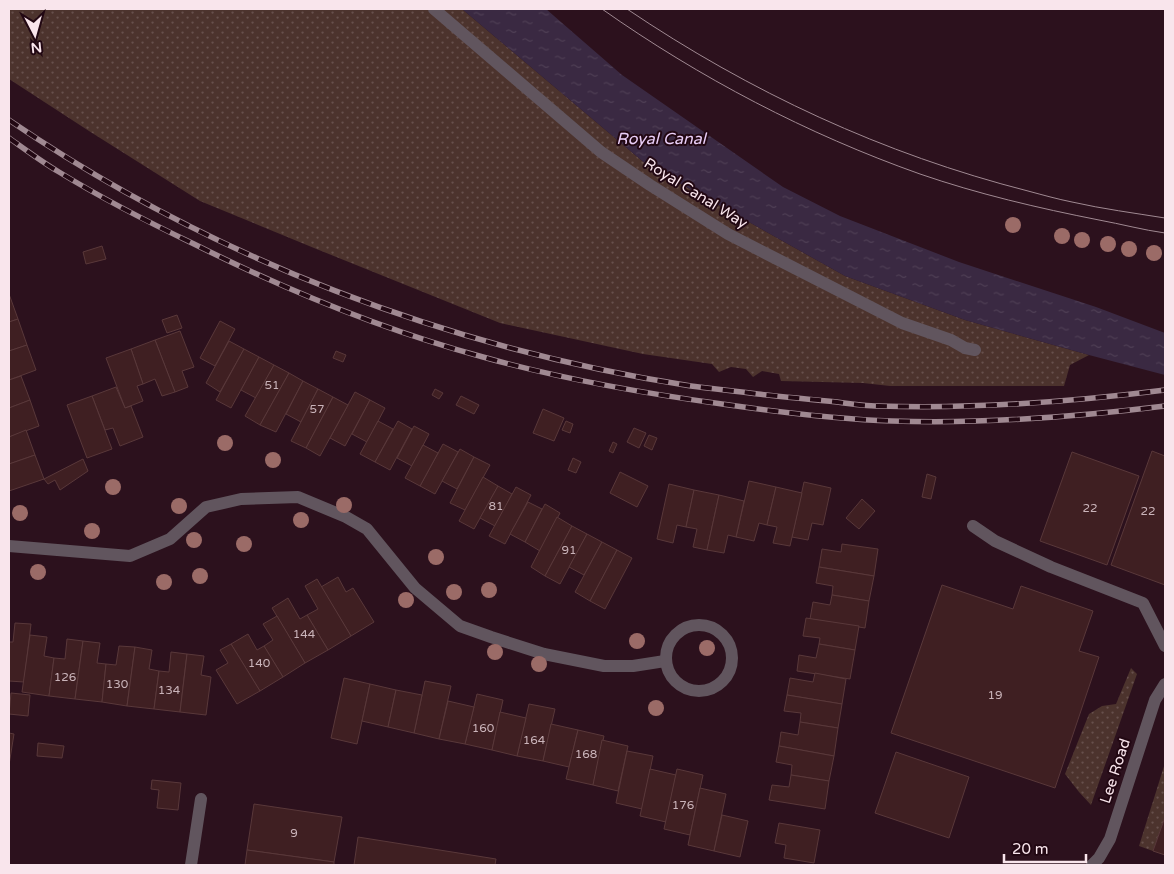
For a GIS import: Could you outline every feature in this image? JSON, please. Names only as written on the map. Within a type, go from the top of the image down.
[{"type":"street","name":"Royal Canal Way","points":[[434,9],[601,152],[650,185],[728,234],[902,323],[951,340],[965,348],[975,350]]},
{"type":"street","points":[[9,546],[130,556],[170,539],[206,507],[241,499],[298,497],[346,517],[366,529],[415,588],[460,626],[544,654],[604,666],[633,666],[665,661]]},
{"type":"street","points":[[973,526],[995,541],[1050,567],[1143,604],[1165,646]]},
{"type":"street","points":[[698,624],[709,626],[727,640],[731,650],[732,661],[724,681],[715,688],[704,691],[693,691],[683,688],[674,681],[668,672],[665,661],[666,650],[670,640],[688,626],[698,624]]},
{"type":"street","name":"Lee Road","points":[[1092,865],[1099,858],[1110,839],[1155,700],[1165,684]]},
{"type":"street","points":[[191,865],[201,798]]},
{"type":"shaded area","points":[[9,9],[462,9],[647,165],[845,276],[965,320],[1089,355],[1070,365],[1064,386],[890,386],[863,383],[781,381],[779,374],[762,371],[753,377],[746,369],[731,367],[719,372],[712,364],[643,354],[500,323],[200,201],[89,131],[9,79]]},
{"type":"shaded area","points":[[1131,668],[1137,674],[1091,805],[1065,774],[1089,714],[1102,706],[1116,704]]},
{"type":"shaded area","points":[[1165,763],[1165,817],[1153,851],[1139,846]]},
{"type":"water","name":"Royal Canal","points":[[462,9],[546,9],[622,75],[783,187],[840,216],[959,262],[1096,307],[1165,333],[1165,375],[965,320],[845,276],[647,165]]},
{"type":"building","points":[[102,246],[106,259],[86,264],[83,252]]},
{"type":"building","points":[[9,294],[18,319],[9,322]]},
{"type":"building","points":[[177,315],[182,328],[167,333],[162,320]]},
{"type":"building","points":[[18,319],[27,345],[9,351],[9,322]]},
{"type":"building","points":[[220,321],[235,329],[215,366],[200,358]]},
{"type":"building","points":[[180,331],[194,367],[182,371],[188,387],[175,392],[155,340]]},
{"type":"building","points":[[155,340],[175,392],[162,396],[155,379],[143,384],[131,349]]},
{"type":"building","points":[[229,341],[244,349],[220,392],[206,383]]},
{"type":"building","points":[[27,345],[36,370],[9,380],[9,351]]},
{"type":"building","points":[[131,349],[143,384],[137,386],[143,401],[125,408],[106,358]]},
{"type":"building","points":[[244,349],[259,357],[231,408],[216,400]]},
{"type":"building","points":[[336,351],[346,355],[343,362],[333,358]]},
{"type":"building","points":[[259,357],[274,365],[256,398],[241,390]]},
{"type":"building","points":[[274,365],[289,373],[260,425],[245,416]]},
{"type":"building","points":[[289,373],[303,381],[276,432],[260,425]]},
{"type":"building","points":[[21,376],[30,400],[9,408],[9,380]]},
{"type":"building","points":[[303,381],[318,389],[301,422],[286,414]]},
{"type":"building","points":[[116,387],[125,408],[131,406],[143,437],[120,446],[113,428],[105,430],[92,396]]},
{"type":"building","points":[[318,389],[333,397],[306,448],[291,441]]},
{"type":"building","points":[[435,389],[443,393],[439,399],[432,395]]},
{"type":"building","points":[[355,392],[370,400],[345,446],[330,438]]},
{"type":"building","points":[[92,396],[112,449],[87,458],[67,405]]},
{"type":"building","points":[[461,396],[479,405],[474,414],[456,405]]},
{"type":"building","points":[[333,397],[348,405],[320,456],[306,448]]},
{"type":"building","points":[[30,400],[39,426],[9,437],[9,408]]},
{"type":"building","points":[[370,400],[385,408],[367,442],[352,434]]},
{"type":"building","points":[[543,409],[564,418],[554,441],[533,433]]},
{"type":"building","points":[[378,421],[393,429],[375,462],[360,454]]},
{"type":"building","points":[[398,421],[412,429],[390,470],[375,462]]},
{"type":"building","points":[[566,421],[573,424],[570,433],[562,430]]},
{"type":"building","points":[[414,426],[429,434],[412,466],[397,458]]},
{"type":"building","points":[[634,428],[646,433],[639,448],[627,442]]},
{"type":"building","points":[[26,430],[35,455],[9,464],[9,437]]},
{"type":"building","points":[[649,435],[657,438],[652,450],[644,446]]},
{"type":"building","points":[[613,442],[617,444],[613,453],[609,451]]},
{"type":"building","points":[[443,444],[458,452],[435,494],[420,486]]},
{"type":"building","points":[[423,445],[438,453],[420,486],[405,478]]},
{"type":"building","points":[[460,449],[474,457],[457,489],[442,481]]},
{"type":"building","points":[[1152,451],[1165,456],[1165,585],[1111,565]]},
{"type":"building","points":[[1072,452],[1139,476],[1107,565],[1040,541]]},
{"type":"building","points":[[35,455],[44,479],[9,491],[9,464]]},
{"type":"building","points":[[474,457],[490,465],[465,510],[450,503]]},
{"type":"building","points":[[573,458],[581,462],[576,473],[568,470]]},
{"type":"building","points":[[83,459],[88,471],[60,490],[55,480],[48,484],[44,479]]},
{"type":"building","points":[[620,472],[648,486],[637,507],[610,493]]},
{"type":"building","points":[[927,474],[936,477],[931,499],[922,497]]},
{"type":"building","points":[[483,477],[498,486],[474,529],[459,521]]},
{"type":"building","points":[[749,481],[776,487],[767,525],[759,523],[754,541],[736,537]]},
{"type":"building","points":[[804,482],[831,488],[823,525],[812,523],[808,540],[792,537]]},
{"type":"building","points":[[669,484],[694,490],[686,527],[677,525],[673,543],[657,539]]},
{"type":"building","points":[[498,486],[512,494],[495,526],[480,518]]},
{"type":"building","points":[[516,487],[531,495],[505,544],[489,536]]},
{"type":"building","points":[[776,487],[802,493],[790,546],[773,543],[777,527],[767,525]]},
{"type":"building","points":[[694,490],[719,495],[707,550],[693,547],[697,529],[686,527]]},
{"type":"building","points":[[719,495],[744,501],[736,537],[728,535],[724,553],[707,550]]},
{"type":"building","points":[[862,499],[875,511],[859,529],[846,518]]},
{"type":"building","points":[[528,502],[542,509],[525,542],[510,534]]},
{"type":"building","points":[[545,504],[560,513],[540,551],[525,542]]},
{"type":"building","points":[[557,517],[572,526],[545,576],[531,567]]},
{"type":"building","points":[[572,526],[587,534],[560,584],[545,576]]},
{"type":"building","points":[[587,534],[602,542],[584,575],[569,567]]},
{"type":"building","points":[[602,542],[617,550],[590,601],[575,592]]},
{"type":"building","points":[[842,544],[878,549],[874,576],[819,567],[822,549],[841,552]]},
{"type":"building","points":[[617,550],[632,558],[605,609],[590,601]]},
{"type":"building","points":[[819,567],[874,576],[869,601],[832,595],[833,586],[816,583]]},
{"type":"building","points":[[338,577],[346,592],[353,588],[374,622],[351,636],[321,587]]},
{"type":"building","points":[[317,579],[351,636],[328,650],[307,615],[318,609],[305,586]]},
{"type":"building","points":[[942,585],[1013,609],[1021,586],[1093,611],[1079,651],[1099,657],[1055,788],[891,733]]},
{"type":"building","points":[[832,595],[869,601],[865,628],[810,619],[813,602],[830,605]]},
{"type":"building","points":[[288,598],[300,619],[307,615],[328,650],[305,663],[272,608]]},
{"type":"building","points":[[277,616],[305,663],[283,677],[264,646],[273,640],[263,624]]},
{"type":"building","points":[[806,618],[859,626],[855,650],[819,644],[820,638],[803,636]]},
{"type":"building","points":[[15,623],[31,624],[24,682],[9,681],[9,642],[13,642]]},
{"type":"building","points":[[248,634],[257,650],[264,646],[283,677],[260,691],[231,644]]},
{"type":"building","points":[[30,635],[47,637],[44,656],[54,658],[49,696],[22,692]]},
{"type":"building","points":[[67,639],[83,641],[75,699],[49,696],[54,658],[65,659]]},
{"type":"building","points":[[83,641],[100,643],[97,663],[106,664],[102,702],[75,699]]},
{"type":"building","points":[[231,644],[260,691],[237,704],[216,670],[228,663],[220,650]]},
{"type":"building","points":[[819,644],[855,650],[850,679],[797,671],[799,655],[816,658]]},
{"type":"building","points":[[119,646],[135,647],[127,706],[102,702],[106,664],[116,665]]},
{"type":"building","points":[[135,647],[152,650],[149,669],[159,671],[154,709],[127,706]]},
{"type":"building","points":[[171,652],[187,654],[180,712],[154,709],[159,671],[169,672]]},
{"type":"building","points":[[187,654],[204,656],[201,675],[211,677],[206,715],[180,712]]},
{"type":"building","points":[[815,673],[846,679],[842,704],[787,695],[790,678],[813,682]]},
{"type":"building","points":[[344,678],[370,684],[357,744],[331,738]]},
{"type":"building","points":[[425,681],[451,686],[439,739],[414,733]]},
{"type":"building","points":[[370,684],[396,690],[388,727],[362,721]]},
{"type":"building","points":[[396,690],[422,695],[414,733],[388,727]]},
{"type":"building","points":[[11,693],[30,695],[28,716],[9,714]]},
{"type":"building","points":[[477,694],[503,700],[492,750],[465,744]]},
{"type":"building","points":[[787,695],[842,704],[838,728],[800,722],[801,713],[784,711]]},
{"type":"building","points":[[448,701],[474,707],[465,744],[439,739]]},
{"type":"building","points":[[529,704],[555,709],[543,761],[517,756]]},
{"type":"building","points":[[500,712],[526,718],[517,756],[492,750]]},
{"type":"building","points":[[800,722],[838,728],[834,756],[779,746],[781,732],[798,735]]},
{"type":"building","points":[[551,724],[578,730],[569,767],[543,761]]},
{"type":"building","points":[[578,730],[604,736],[593,785],[566,779]]},
{"type":"building","points":[[9,733],[14,734],[9,765]]},
{"type":"building","points":[[602,740],[628,746],[618,791],[593,785]]},
{"type":"building","points":[[38,743],[64,746],[62,758],[37,756]]},
{"type":"building","points":[[779,746],[834,756],[829,781],[791,775],[792,765],[776,762]]},
{"type":"building","points":[[627,751],[653,756],[642,809],[616,803]]},
{"type":"building","points":[[896,752],[969,777],[949,838],[875,813]]},
{"type":"building","points":[[650,769],[676,775],[666,822],[640,816]]},
{"type":"building","points":[[677,769],[703,775],[690,835],[664,829]]},
{"type":"building","points":[[791,775],[829,781],[825,809],[769,800],[772,785],[789,787]]},
{"type":"building","points":[[152,780],[181,783],[178,810],[157,808],[159,790],[151,789]]},
{"type":"building","points":[[700,788],[726,794],[714,851],[688,845]]},
{"type":"building","points":[[254,804],[342,817],[334,862],[247,850]]},
{"type":"building","points":[[722,815],[748,821],[740,857],[714,851]]},
{"type":"building","points":[[1165,817],[1165,855],[1153,851]]},
{"type":"building","points":[[779,823],[820,830],[814,863],[784,858],[786,845],[775,843]]},
{"type":"building","points":[[358,837],[496,859],[495,865],[354,865]]},
{"type":"building","points":[[247,850],[334,862],[334,865],[245,865]]},
{"type":"tram line","points":[[602,9],[716,81],[796,122],[878,158],[920,174],[1008,200],[1165,233]]},
{"type":"tram line","points":[[627,9],[721,67],[770,93],[819,117],[921,159],[974,176],[1066,201],[1165,218]]},
{"type":"railway","points":[[9,120],[87,170],[167,215],[250,255],[335,291],[422,322],[511,348],[600,369],[691,386],[874,406],[915,407],[1023,404],[1165,390]]},
{"type":"railway","points":[[9,138],[53,168],[109,201],[229,261],[300,293],[372,322],[483,357],[542,372],[602,385],[692,400],[828,417],[871,420],[926,422],[994,420],[1063,416],[1165,406]]}]
